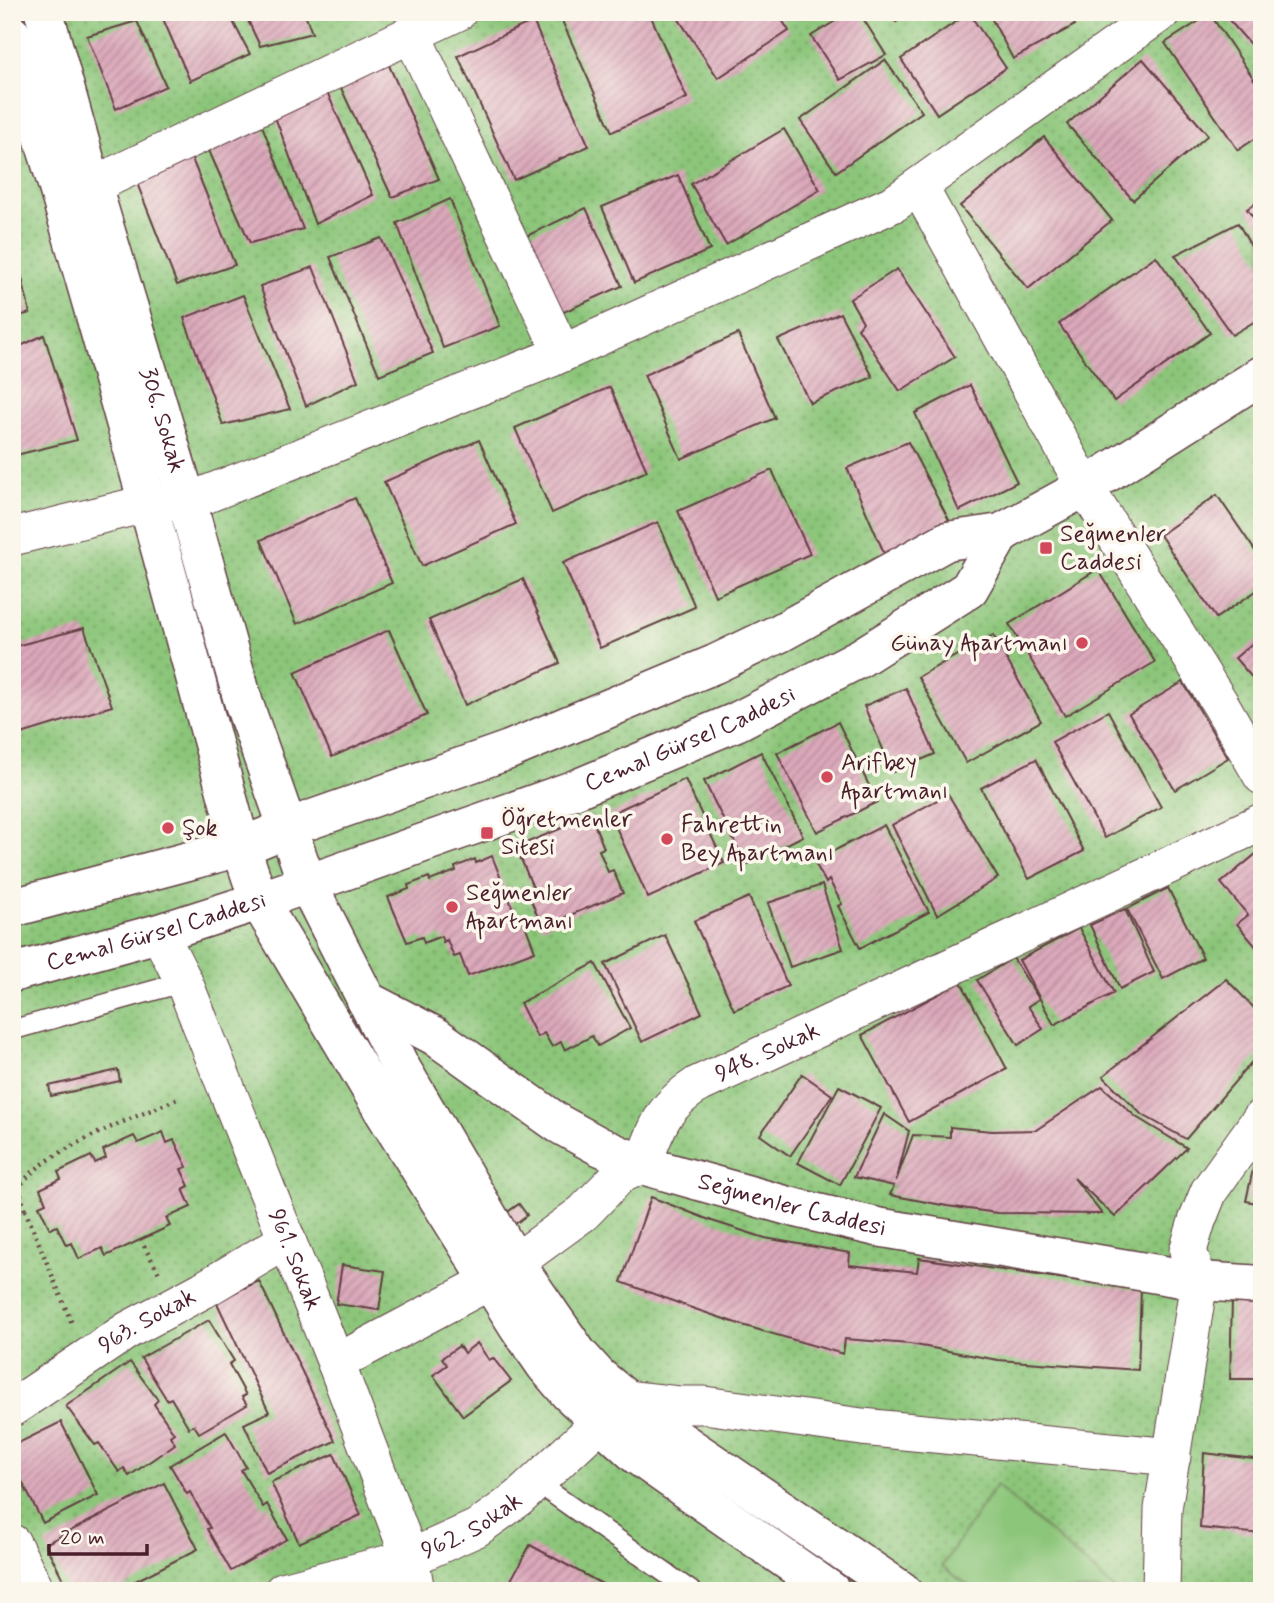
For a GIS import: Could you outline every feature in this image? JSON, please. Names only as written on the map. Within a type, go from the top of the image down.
[{"type":"street","points":[[458,12],[77,193],[149,503],[241,847],[258,901],[386,1115],[503,1273],[545,1365],[570,1394],[679,1440],[902,1591]]},
{"type":"street","points":[[12,537],[149,503],[187,502],[562,353],[895,203],[1161,12]]},
{"type":"street","points":[[411,33],[562,353]]},
{"type":"street","name":"306. Sokak","points":[[28,42],[77,193],[187,502],[244,704],[307,883],[503,1273]]},
{"type":"street","points":[[919,187],[1084,487],[1262,776]]},
{"type":"street","points":[[12,908],[241,847],[287,828],[509,750],[715,664],[780,633],[947,541],[1001,533],[1084,487],[1262,375]]},
{"type":"street","name":"Cemal Gürsel Caddesi","points":[[12,973],[159,933],[258,901],[576,789],[736,722],[860,658],[970,589],[1001,533]]},
{"type":"street","name":"948. Sokak","points":[[642,1165],[664,1112],[682,1094],[696,1085],[1262,822]]},
{"type":"street","name":"961. Sokak","points":[[159,933],[184,982],[336,1363],[413,1574]]},
{"type":"street","name":"Seğmenler Caddesi","points":[[366,1000],[435,1037],[559,1124],[642,1165],[792,1207],[877,1227],[1199,1280],[1262,1285]]},
{"type":"street","points":[[1161,1591],[1163,1509],[1199,1280],[1188,1251],[1209,1191],[1262,1117]]},
{"type":"street","points":[[336,1363],[503,1273],[583,1213],[620,1175],[642,1165]]},
{"type":"street","name":"963. Sokak","points":[[12,1408],[128,1330],[204,1290],[287,1240]]},
{"type":"street","points":[[613,1411],[704,1405],[862,1427],[1172,1457]]},
{"type":"street","points":[[613,1411],[649,1464],[831,1591]]},
{"type":"street","name":"962. Sokak","points":[[283,1591],[413,1574],[536,1482],[613,1411]]},
{"type":"street","points":[[12,1543],[36,1591]]},
{"type":"lane","points":[[12,1030],[184,982]]},
{"type":"lane","points":[[536,1482],[691,1591]]},
{"type":"path","points":[[74,1329],[25,1210],[19,1188],[25,1178],[56,1154],[177,1099]]},
{"type":"path","points":[[12,1214],[25,1210]]},
{"type":"green space","points":[[12,12],[1262,12],[1262,1591],[12,1591]]},
{"type":"green space","points":[[996,1485],[1114,1589],[1113,1591],[976,1591],[942,1566]]},
{"type":"building","points":[[160,12],[228,12],[250,54],[190,81]]},
{"type":"building","points":[[244,12],[304,12],[312,33],[260,46]]},
{"type":"building","points":[[558,12],[649,12],[687,98],[612,132]]},
{"type":"building","points":[[674,12],[777,12],[789,31],[718,78]]},
{"type":"building","points":[[850,12],[859,12],[886,55],[840,80],[811,36]]},
{"type":"building","points":[[891,12],[914,12],[896,22]]},
{"type":"building","points":[[988,12],[1068,12],[1075,25],[1013,59]]},
{"type":"building","points":[[1222,12],[1262,12],[1262,58]]},
{"type":"building","points":[[969,13],[1006,68],[937,114],[901,59]]},
{"type":"building","points":[[1210,14],[1262,91],[1262,134],[1238,150],[1165,43]]},
{"type":"building","points":[[137,21],[166,86],[116,109],[87,36]]},
{"type":"building","points":[[533,21],[589,146],[514,180],[458,56]]},
{"type":"building","points":[[1143,59],[1208,135],[1133,200],[1067,124]]},
{"type":"building","points":[[885,60],[922,112],[836,172],[800,120]]},
{"type":"building","points":[[388,63],[439,179],[392,197],[340,86]]},
{"type":"building","points":[[327,92],[373,195],[315,224],[275,117]]},
{"type":"building","points":[[261,123],[303,229],[250,243],[206,144]]},
{"type":"building","points":[[784,129],[820,190],[726,245],[691,184]]},
{"type":"building","points":[[1044,137],[1112,220],[1028,289],[960,206]]},
{"type":"building","points":[[190,154],[235,265],[177,285],[135,178]]},
{"type":"building","points":[[678,175],[710,250],[634,283],[602,207]]},
{"type":"building","points":[[450,199],[500,326],[443,348],[397,223]]},
{"type":"building","points":[[1262,199],[1262,230],[1247,209]]},
{"type":"building","points":[[586,208],[622,286],[557,315],[522,238]]},
{"type":"building","points":[[1238,223],[1262,266],[1262,317],[1232,335],[1175,255]]},
{"type":"building","points":[[381,238],[433,353],[379,375],[330,257]]},
{"type":"building","points":[[12,240],[30,313],[12,318]]},
{"type":"building","points":[[1156,256],[1210,333],[1114,401],[1059,324]]},
{"type":"building","points":[[313,267],[358,381],[306,406],[260,286]]},
{"type":"building","points":[[897,269],[955,357],[900,391],[858,328],[863,322],[850,299]]},
{"type":"building","points":[[243,295],[290,409],[223,425],[184,318]]},
{"type":"building","points":[[840,313],[873,377],[810,403],[778,340]]},
{"type":"building","points":[[738,334],[775,418],[681,459],[644,375]]},
{"type":"building","points":[[44,335],[77,440],[12,456],[12,350]]},
{"type":"building","points":[[970,385],[1017,482],[959,511],[915,413]]},
{"type":"building","points":[[610,387],[647,471],[552,513],[515,428]]},
{"type":"building","points":[[479,440],[516,524],[422,566],[384,482]]},
{"type":"building","points":[[908,442],[949,520],[885,555],[847,468]]},
{"type":"building","points":[[772,470],[810,554],[715,596],[678,511]]},
{"type":"building","points":[[1217,495],[1262,561],[1262,587],[1216,618],[1160,535]]},
{"type":"building","points":[[355,498],[392,583],[297,624],[261,540]]},
{"type":"building","points":[[658,522],[695,607],[600,648],[563,563]]},
{"type":"building","name":"Günay Apartmanı","points":[[1098,569],[1155,662],[1065,716],[1009,624]]},
{"type":"building","points":[[523,579],[560,663],[465,705],[429,620]]},
{"type":"building","points":[[84,628],[112,706],[12,737],[12,647]]},
{"type":"building","points":[[389,630],[427,715],[332,757],[295,672]]},
{"type":"building","points":[[993,635],[1041,721],[966,763],[918,677]]},
{"type":"building","points":[[1262,635],[1262,689],[1235,658]]},
{"type":"building","points":[[1183,682],[1228,758],[1175,790],[1129,714]]},
{"type":"building","points":[[906,688],[935,754],[893,772],[864,706]]},
{"type":"building","points":[[1108,711],[1161,807],[1105,838],[1052,742]]},
{"type":"building","name":"Arifbey Apartmanı","points":[[838,722],[877,802],[817,832],[777,753]]},
{"type":"building","points":[[761,752],[803,836],[746,865],[704,781]]},
{"type":"building","points":[[1036,759],[1084,851],[1029,879],[981,788]]},
{"type":"building","name":"Fahrettin Bey Apartmanı","points":[[685,779],[724,863],[648,898],[610,814]]},
{"type":"building","points":[[948,794],[998,878],[937,915],[892,825]]},
{"type":"building","points":[[591,816],[604,848],[599,850],[608,872],[613,870],[623,893],[542,927],[530,898],[536,895],[516,847]]},
{"type":"building","points":[[884,825],[929,912],[860,948],[838,906],[842,904],[829,880],[826,883],[814,861]]},
{"type":"building","points":[[1262,849],[1262,954],[1237,924],[1248,915],[1221,883]]},
{"type":"building","name":"Seğmenler Apartmanı","points":[[492,856],[517,919],[522,917],[535,951],[468,976],[460,955],[454,957],[447,940],[443,942],[441,936],[424,943],[422,937],[407,942],[388,897],[409,889],[408,885],[429,877],[430,881],[456,871],[455,867],[475,859],[476,863]]},
{"type":"building","points":[[822,885],[843,949],[790,967],[768,903]]},
{"type":"building","points":[[1168,888],[1203,958],[1163,979],[1127,909]]},
{"type":"building","points":[[749,897],[788,986],[734,1010],[694,921]]},
{"type":"building","points":[[1125,909],[1154,972],[1120,989],[1090,925]]},
{"type":"building","points":[[1079,928],[1114,993],[1054,1025],[1019,960]]},
{"type":"building","points":[[665,935],[702,1013],[642,1042],[605,964]]},
{"type":"building","points":[[1013,958],[1039,999],[1028,1006],[1043,1029],[1018,1045],[977,980]]},
{"type":"building","points":[[595,963],[630,1028],[598,1046],[592,1036],[565,1050],[561,1042],[552,1047],[544,1033],[537,1037],[520,1003]]},
{"type":"building","points":[[1226,979],[1262,1016],[1262,1050],[1186,1139],[1141,1114],[1103,1076]]},
{"type":"building","points":[[961,982],[1007,1069],[909,1122],[862,1035]]},
{"type":"building","points":[[118,1070],[120,1081],[51,1096],[49,1086]]},
{"type":"building","points":[[802,1074],[832,1095],[790,1156],[760,1135]]},
{"type":"building","points":[[839,1086],[881,1108],[840,1185],[798,1163]]},
{"type":"building","points":[[1102,1086],[1136,1117],[1187,1148],[1115,1217],[1074,1178],[1102,1214],[997,1213],[947,1206],[890,1195],[894,1186],[854,1177],[884,1114],[909,1131],[896,1181],[913,1135],[950,1137],[950,1127],[992,1131],[1036,1130]]},
{"type":"building","points":[[163,1132],[167,1143],[174,1140],[187,1167],[181,1169],[189,1186],[183,1189],[191,1207],[166,1218],[170,1226],[106,1256],[102,1248],[79,1259],[72,1243],[66,1245],[57,1226],[50,1229],[39,1206],[46,1203],[40,1189],[61,1179],[58,1172],[91,1156],[95,1163],[106,1158],[103,1150],[134,1136],[138,1143]]},
{"type":"building","points":[[1262,1150],[1262,1204],[1246,1201],[1257,1151]]},
{"type":"building","points":[[651,1197],[765,1238],[850,1253],[849,1265],[917,1272],[919,1258],[1141,1290],[1138,1370],[998,1360],[910,1344],[845,1339],[843,1354],[689,1307],[621,1282]]},
{"type":"building","points":[[519,1204],[527,1215],[507,1230],[499,1218]]},
{"type":"building","points":[[342,1265],[385,1271],[379,1310],[336,1304]]},
{"type":"building","points":[[259,1281],[335,1441],[267,1473],[244,1424],[269,1412],[216,1301]]},
{"type":"building","points":[[1232,1300],[1262,1301],[1262,1379],[1230,1379]]},
{"type":"building","points":[[209,1320],[234,1361],[229,1364],[246,1395],[242,1397],[247,1405],[199,1433],[194,1425],[189,1428],[171,1398],[167,1400],[141,1358]]},
{"type":"building","points":[[477,1343],[489,1360],[493,1358],[511,1381],[463,1416],[433,1375],[447,1365],[442,1358],[459,1346],[464,1353]]},
{"type":"building","points":[[130,1362],[158,1400],[154,1404],[174,1433],[170,1436],[175,1444],[129,1476],[124,1468],[119,1472],[99,1443],[95,1445],[66,1406]]},
{"type":"building","points":[[61,1422],[98,1495],[43,1523],[12,1462],[12,1446]]},
{"type":"building","points":[[226,1432],[246,1467],[241,1470],[263,1507],[267,1504],[287,1539],[231,1571],[190,1492],[187,1494],[170,1465]]},
{"type":"building","points":[[1204,1453],[1262,1460],[1262,1534],[1200,1528]]},
{"type":"building","points":[[334,1454],[361,1515],[299,1543],[271,1482]]},
{"type":"building","points":[[164,1483],[198,1549],[116,1591],[69,1591],[45,1544]]},
{"type":"building","points":[[530,1545],[615,1591],[505,1591]]},
{"type":"place","name":"Seğmenler Caddesi","points":[[1046,548]]},
{"type":"place","name":"Günay Apartmanı","points":[[1082,643]]},
{"type":"place","name":"Arifbey Apartmanı","points":[[827,777]]},
{"type":"place","name":"Şok","points":[[168,828]]},
{"type":"place","name":"Öğretmenler Sitesi","points":[[487,833]]},
{"type":"place","name":"Fahrettin Bey Apartmanı","points":[[667,839]]},
{"type":"place","name":"Seğmenler Apartmanı","points":[[452,907]]}]
